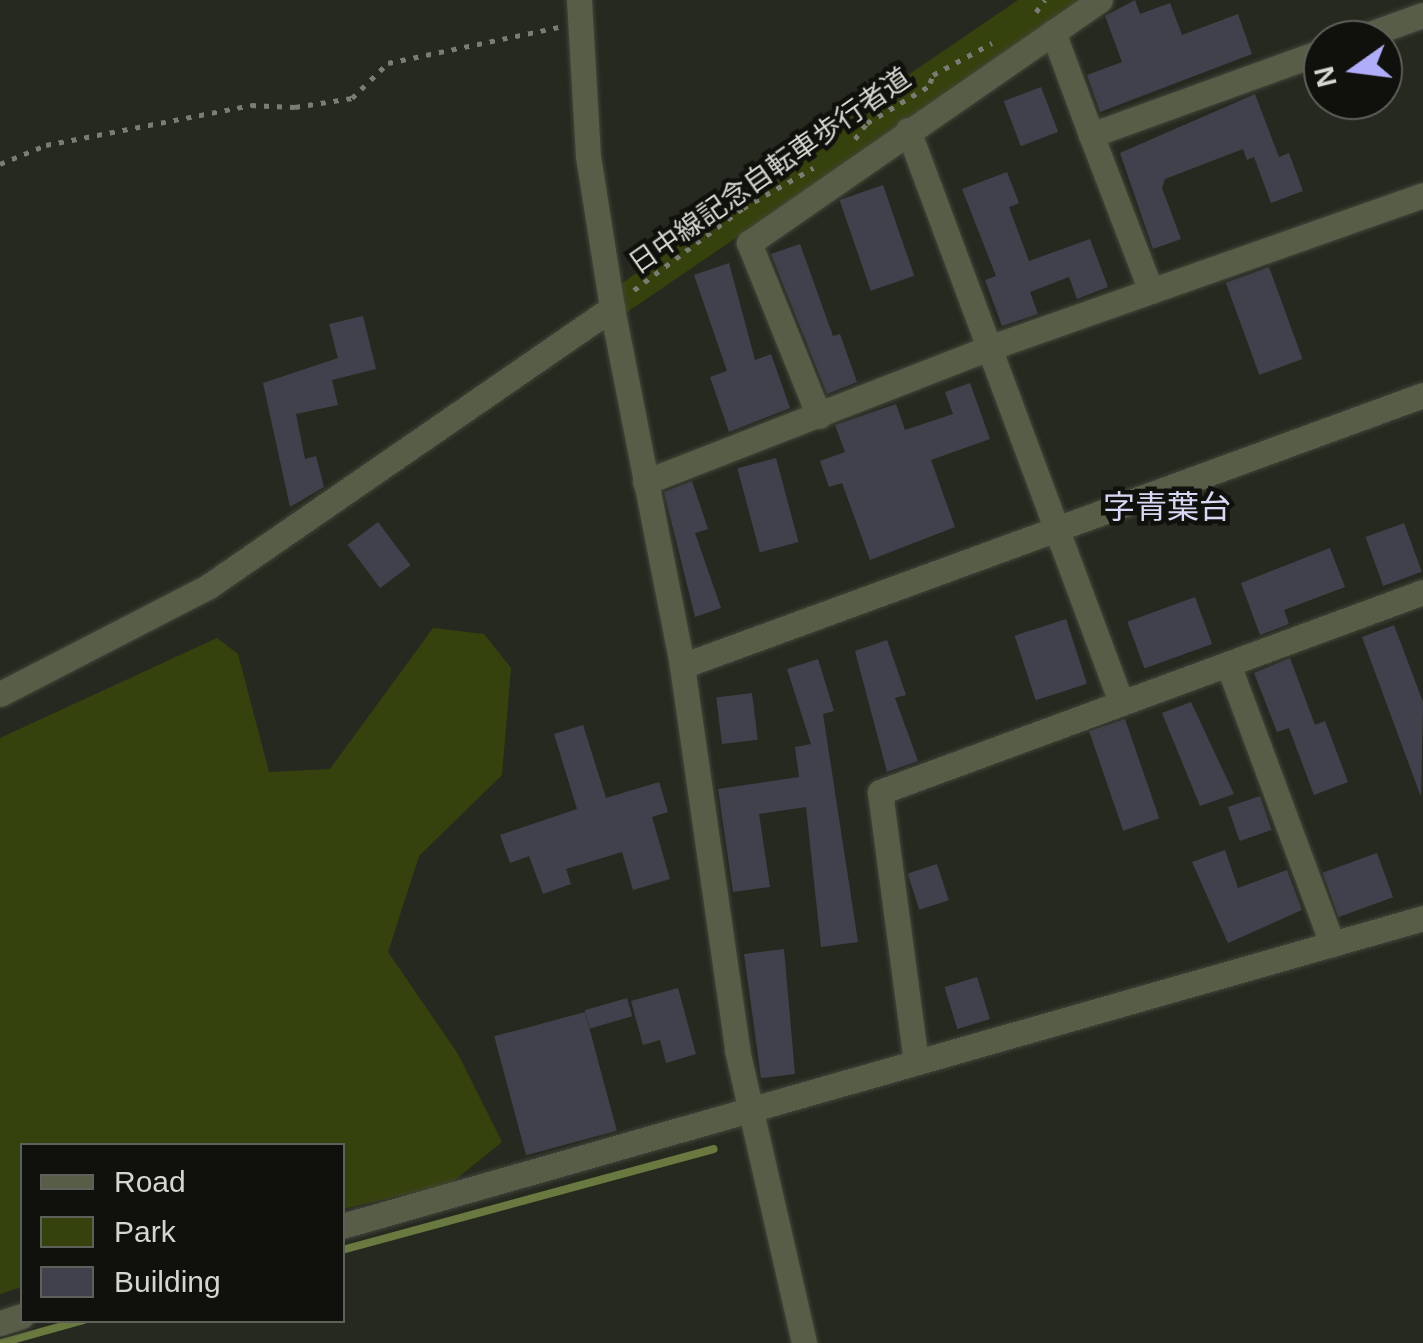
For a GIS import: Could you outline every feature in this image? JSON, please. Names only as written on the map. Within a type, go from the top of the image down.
[{"type":"street","points":[[818,416],[749,243],[1100,0]]},
{"type":"street","points":[[578,12],[612,308],[682,666],[748,1111],[804,1343]]},
{"type":"street","points":[[1052,32],[1150,292]]},
{"type":"street","points":[[1092,135],[1303,58]]},
{"type":"street","points":[[908,130],[1122,702]]},
{"type":"street","points":[[645,482],[989,348],[1423,195]]},
{"type":"street","points":[[0,694],[209,586],[612,308]]},
{"type":"street","points":[[682,666],[1423,395]]},
{"type":"street","points":[[916,1062],[880,792],[1423,592]]},
{"type":"street","points":[[1228,664],[1332,944]]},
{"type":"street","points":[[345,1225],[1423,918]]},
{"type":"path","points":[[1029,17],[1045,0]]},
{"type":"path","points":[[0,164],[46,146],[250,105],[295,107],[352,98],[388,63],[578,12]]},
{"type":"path","name":"日中線記念自転車歩行者道","points":[[842,148],[867,123],[1004,34]]},
{"type":"path","name":"日中線記念自転車歩行者道","points":[[612,308],[744,208],[829,158]]},
{"type":"green space","points":[[1018,0],[1084,0],[620,317],[616,288],[746,191],[799,161],[851,114]]},
{"type":"green space","points":[[433,628],[484,634],[511,668],[502,775],[419,856],[388,952],[458,1054],[502,1142],[450,1184],[345,1209],[345,1143],[20,1143],[20,1288],[0,1294],[0,738],[217,638],[238,654],[269,772],[330,769]]},
{"type":"building","points":[[1135,0],[1140,14],[1170,3],[1182,35],[1238,14],[1252,54],[1100,112],[1087,75],[1122,62],[1105,16]]},
{"type":"building","points":[[1041,87],[1058,132],[1021,146],[1004,101]]},
{"type":"building","points":[[1255,94],[1279,157],[1289,153],[1303,191],[1271,203],[1254,157],[1247,160],[1243,149],[1165,179],[1162,188],[1181,239],[1153,249],[1120,153]]},
{"type":"building","points":[[1007,172],[1019,203],[1009,207],[1029,261],[1090,239],[1108,287],[1077,299],[1069,277],[1030,292],[1038,314],[1002,326],[985,280],[996,276],[962,189]]},
{"type":"building","points":[[883,185],[914,276],[871,291],[840,200]]},
{"type":"building","points":[[800,244],[833,336],[840,334],[857,382],[827,394],[771,254]]},
{"type":"building","points":[[729,263],[755,360],[771,354],[790,408],[729,432],[710,377],[727,371],[694,275]]},
{"type":"building","points":[[1269,267],[1303,359],[1259,375],[1226,283]]},
{"type":"building","points":[[363,316],[376,369],[332,380],[338,405],[296,414],[305,459],[316,456],[324,487],[290,507],[263,383],[338,358],[329,324]]},
{"type":"building","points":[[970,383],[990,439],[931,460],[955,527],[870,560],[842,483],[829,487],[820,461],[845,452],[835,425],[896,404],[905,430],[953,414],[945,392]]},
{"type":"building","points":[[776,458],[799,542],[760,552],[737,468]]},
{"type":"building","points":[[692,481],[708,529],[695,533],[721,608],[695,617],[664,492]]},
{"type":"building","points":[[378,522],[410,565],[380,588],[348,545]]},
{"type":"building","points":[[1404,523],[1422,572],[1383,586],[1365,537]]},
{"type":"building","points":[[1330,548],[1345,587],[1284,610],[1289,624],[1260,635],[1241,583]]},
{"type":"building","points":[[1195,597],[1212,644],[1144,669],[1127,622]]},
{"type":"building","points":[[1066,619],[1087,684],[1036,700],[1015,636]]},
{"type":"building","points":[[1394,625],[1423,702],[1421,797],[1362,637]]},
{"type":"building","points":[[887,640],[906,695],[895,698],[918,761],[887,772],[855,651]]},
{"type":"building","points":[[1290,658],[1315,725],[1325,721],[1348,782],[1314,795],[1289,728],[1277,732],[1254,673]]},
{"type":"building","points":[[818,659],[834,711],[823,714],[858,942],[821,947],[806,807],[759,814],[770,887],[733,892],[718,789],[799,777],[795,747],[811,744],[787,669]]},
{"type":"building","points":[[752,693],[758,740],[722,744],[716,697]]},
{"type":"building","points":[[1191,702],[1234,794],[1200,806],[1162,713]]},
{"type":"building","points":[[1125,719],[1159,818],[1123,831],[1089,731]]},
{"type":"building","points":[[583,725],[606,798],[659,782],[668,812],[652,817],[670,879],[633,890],[622,852],[566,869],[571,884],[543,894],[529,856],[510,863],[500,835],[577,809],[554,734]]},
{"type":"building","points":[[1260,796],[1272,830],[1240,841],[1228,807]]},
{"type":"building","points":[[1225,850],[1238,888],[1287,870],[1302,910],[1228,943],[1192,862]]},
{"type":"building","points":[[1377,853],[1393,897],[1339,917],[1322,873]]},
{"type":"building","points":[[937,864],[949,900],[919,910],[908,874]]},
{"type":"building","points":[[784,949],[795,1074],[761,1078],[744,954]]},
{"type":"building","points":[[977,977],[990,1019],[957,1029],[944,987]]},
{"type":"building","points":[[678,988],[696,1054],[666,1063],[660,1040],[643,1045],[631,1001]]},
{"type":"building","points":[[627,998],[632,1016],[590,1028],[585,1010]]},
{"type":"building","points":[[585,1012],[617,1131],[526,1155],[494,1036]]},
{"type":"waterway","points":[[345,1249],[714,1149]]},
{"type":"waterway","points":[[1,1343],[73,1323]]},
{"type":"district","name":"字青葉台","points":[[1167,507]]}]
